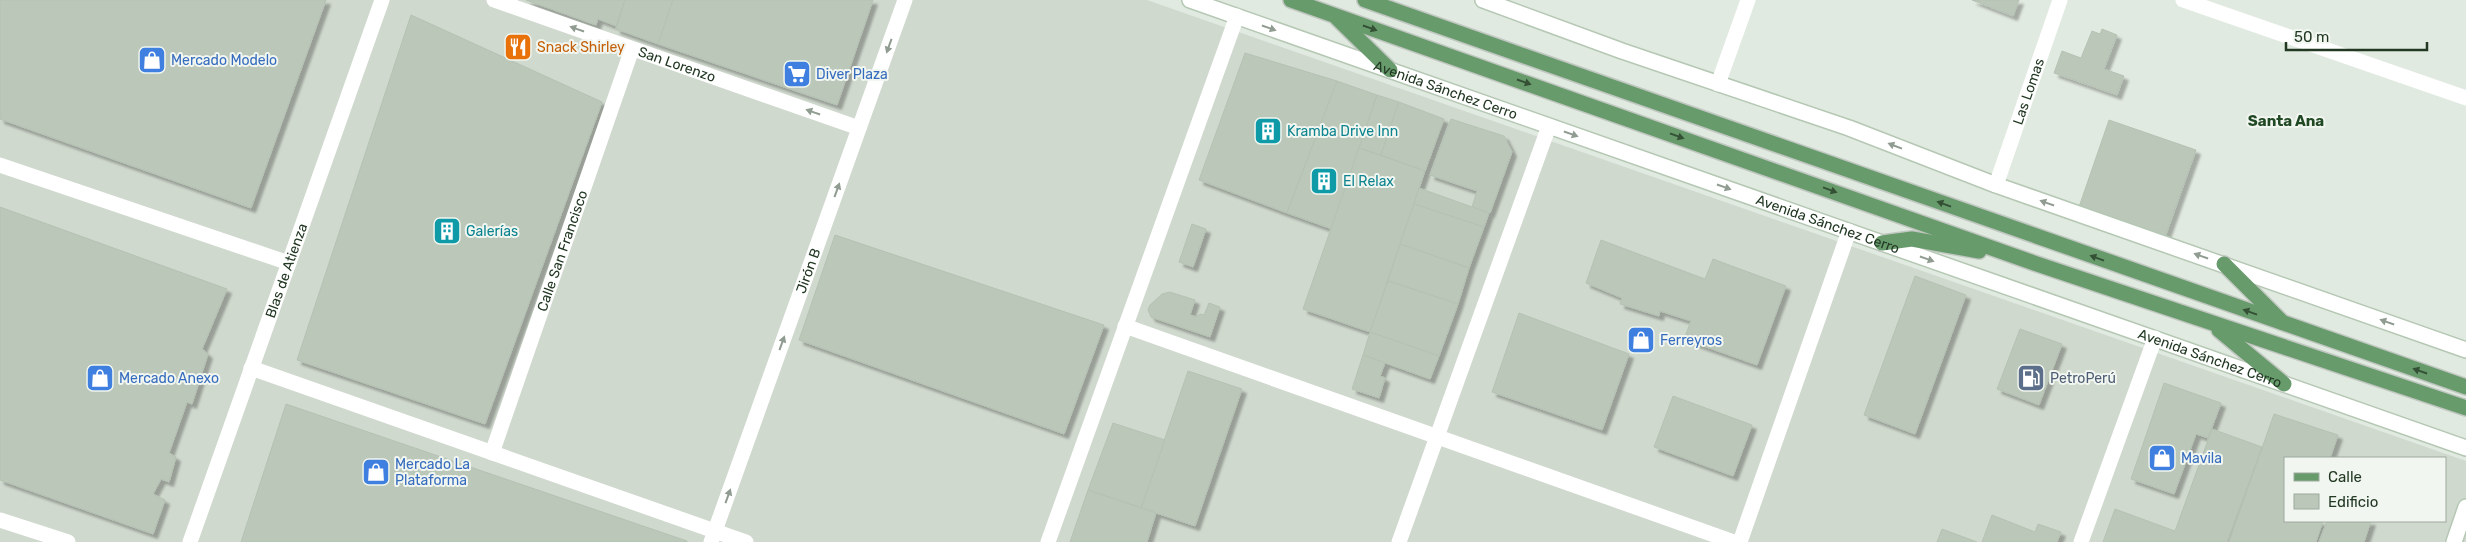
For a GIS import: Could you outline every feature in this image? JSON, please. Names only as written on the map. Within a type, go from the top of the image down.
[{"type":"main road","points":[[1291,0],[2212,325],[2466,408]]},
{"type":"main road","points":[[1365,0],[2285,325],[2466,387]]},
{"type":"main road","points":[[1334,15],[1390,70]]},
{"type":"main road","points":[[1882,243],[1912,239],[2034,262]]},
{"type":"main road","points":[[2224,264],[2285,325]]},
{"type":"main road","points":[[2212,325],[2284,384]]},
{"type":"street","name":"Blas de Atienza","points":[[190,542],[382,0]]},
{"type":"street","name":"San Lorenzo","points":[[494,0],[859,128]]},
{"type":"street","name":"Jirón B","points":[[713,537],[905,0]]},
{"type":"street","name":"Avenida Sánchez Cerro","points":[[1190,0],[2466,448]]},
{"type":"street","points":[[1483,0],[1718,84],[1849,128],[1996,184],[2466,350]]},
{"type":"street","points":[[1718,84],[1748,0]]},
{"type":"street","name":"Las Lomas","points":[[1996,184],[2060,0]]},
{"type":"street","points":[[2183,0],[2466,98]]},
{"type":"street","points":[[1048,542],[1237,16]]},
{"type":"street","name":"Calle San Francisco","points":[[492,453],[632,49]]},
{"type":"street","points":[[1399,542],[1549,126]]},
{"type":"street","points":[[0,165],[289,262]]},
{"type":"street","points":[[1740,542],[1849,231]]},
{"type":"street","points":[[1125,326],[1734,542]]},
{"type":"street","points":[[2081,542],[2155,338]]},
{"type":"street","points":[[251,368],[492,453],[713,537],[746,542]]},
{"type":"street","points":[[2454,542],[2466,508]]},
{"type":"street","points":[[0,520],[68,542]]},
{"type":"shaded area","points":[[0,0],[1147,0],[2466,461],[2466,542],[0,542]]},
{"type":"building","name":"Mercado Modelo","points":[[0,0],[326,0],[251,208],[0,119]]},
{"type":"building","points":[[526,0],[625,0],[616,26],[598,19],[596,25]]},
{"type":"building","points":[[625,0],[673,0],[658,44],[616,29]]},
{"type":"building","name":"Diver Plaza","points":[[673,0],[873,0],[837,105],[658,44]]},
{"type":"building","points":[[1972,0],[2019,0],[2013,16]]},
{"type":"building","name":"Galerías","points":[[411,15],[602,102],[485,424],[297,360]]},
{"type":"building","points":[[2102,29],[2117,35],[2104,69],[2124,76],[2117,95],[2054,73],[2062,51],[2081,58],[2092,31],[2100,34]]},
{"type":"building","name":"Kramba Drive Inn","points":[[1245,53],[1337,81],[1287,213],[1199,180]]},
{"type":"building","name":"El Relax","points":[[1337,81],[1377,95],[1332,229],[1287,213]]},
{"type":"building","points":[[1377,95],[1399,102],[1381,155],[1359,148]]},
{"type":"building","points":[[1399,102],[1444,119],[1425,171],[1381,155]]},
{"type":"building","points":[[1451,119],[1504,136],[1512,152],[1490,213],[1472,207],[1477,191],[1430,175]]},
{"type":"building","points":[[2109,120],[2196,150],[2165,237],[2079,207]]},
{"type":"building","points":[[1359,148],[1425,171],[1370,332],[1303,309]]},
{"type":"building","points":[[1419,188],[1489,213],[1484,227],[1414,204]]},
{"type":"building","points":[[1414,204],[1484,227],[1469,268],[1400,244]]},
{"type":"building","name":"Mercado Anexo","points":[[0,207],[227,289],[202,349],[208,354],[192,404],[187,402],[169,453],[176,457],[169,482],[161,479],[153,494],[165,500],[153,534],[0,480]]},
{"type":"building","points":[[1192,224],[1206,229],[1193,267],[1179,262]]},
{"type":"building","points":[[835,235],[1104,325],[1064,434],[799,340]]},
{"type":"building","points":[[1601,240],[1705,279],[1713,259],[1786,286],[1757,365],[1684,339],[1691,321],[1660,311],[1659,316],[1620,304],[1622,298],[1586,283]]},
{"type":"building","points":[[1400,244],[1469,268],[1458,304],[1388,281]]},
{"type":"building","points":[[1915,276],[1966,295],[1915,434],[1864,415]]},
{"type":"building","points":[[1388,281],[1458,304],[1439,356],[1370,332]]},
{"type":"building","points":[[1170,292],[1195,300],[1190,315],[1197,317],[1200,314],[1204,315],[1209,303],[1220,307],[1210,337],[1151,317],[1148,310],[1150,305],[1162,294]]},
{"type":"building","points":[[1519,313],[1629,354],[1602,430],[1492,392]]},
{"type":"building","points":[[2020,329],[2062,344],[2039,405],[1997,389]]},
{"type":"building","points":[[1370,332],[1439,356],[1430,379],[1363,355]]},
{"type":"building","points":[[1363,355],[1385,363],[1380,376],[1385,378],[1379,398],[1352,389]]},
{"type":"building","points":[[1188,371],[1242,389],[1195,526],[1141,508]]},
{"type":"building","name":"Mavila","points":[[2164,383],[2221,403],[2208,438],[2196,434],[2174,494],[2131,479]]},
{"type":"building","points":[[1673,396],[1752,425],[1733,476],[1654,447]]},
{"type":"building","name":"Mercado La Plataforma","points":[[286,404],[687,541],[687,542],[241,542]]},
{"type":"building","points":[[2274,414],[2338,435],[2330,457],[2284,457],[2284,522],[2323,522],[2316,542],[2229,542]]},
{"type":"building","points":[[1113,423],[1165,440],[1141,508],[1088,490]]},
{"type":"building","points":[[2212,429],[2262,447],[2227,542],[2103,542],[2115,509],[2175,531]]},
{"type":"building","points":[[1088,490],[1156,513],[1147,542],[1070,542]]},
{"type":"building","points":[[1992,515],[2035,532],[2038,524],[2061,532],[2057,542],[1982,542]]},
{"type":"building","points":[[2327,522],[2371,522],[2364,542],[2319,542]]},
{"type":"building","points":[[1942,529],[1977,542],[1937,542]]},
{"type":"place","name":"Snack Shirley","points":[[518,47]]},
{"type":"place","name":"Mercado Modelo","points":[[152,60]]},
{"type":"place","name":"Diver Plaza","points":[[797,74]]},
{"type":"place","name":"Kramba Drive Inn","points":[[1268,131]]},
{"type":"place","name":"El Relax","points":[[1324,181]]},
{"type":"place","name":"Galerías","points":[[447,231]]},
{"type":"place","name":"Ferreyros","points":[[1641,340]]},
{"type":"place","name":"Mercado Anexo","points":[[100,378]]},
{"type":"place","name":"PetroPerú","points":[[2031,378]]},
{"type":"place","name":"Mavila","points":[[2162,458]]},
{"type":"place","name":"Mercado La Plataforma","points":[[376,472]]},
{"type":"district","name":"Santa Ana","points":[[2286,121]]}]
